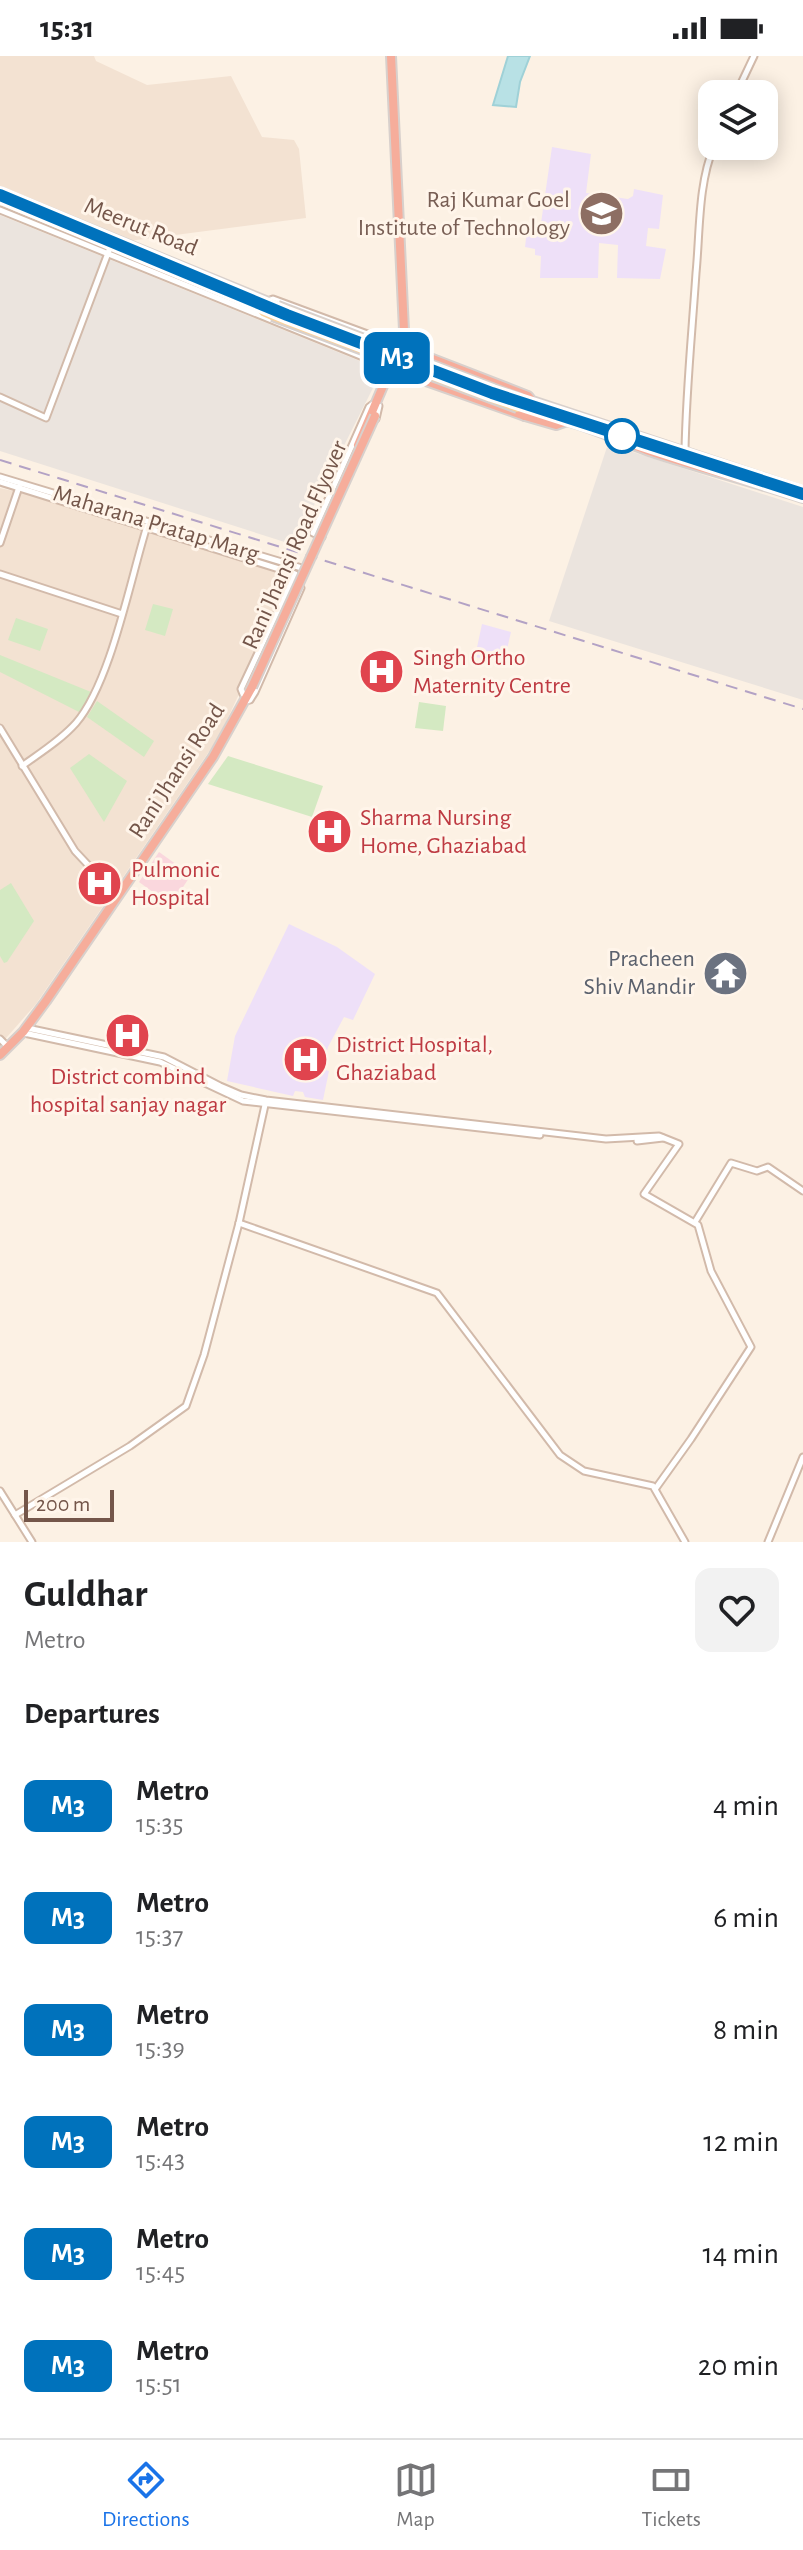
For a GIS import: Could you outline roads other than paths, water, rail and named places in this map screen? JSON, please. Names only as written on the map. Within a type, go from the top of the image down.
[{"type":"highway","points":[[376,409],[402,351],[404,330],[393,56]]},
{"type":"highway","points":[[402,351],[525,395],[532,401],[653,452],[803,498]]},
{"type":"highway","points":[[376,409],[386,366],[402,351]]},
{"type":"highway","points":[[390,381],[403,375],[415,376],[529,415],[568,417],[803,491]]},
{"type":"highway","name":"Rani Jhansi Road Flyover","points":[[245,698],[376,409]]},
{"type":"highway","name":"Rani Jhansi Road","points":[[194,781],[212,767],[245,698]]},
{"type":"highway","name":"Rani Jhansi Road","points":[[0,1055],[24,1030],[194,781],[245,698]]},
{"type":"highway","name":"Rani Jhansi Road","points":[[2,1044],[47,996]]},
{"type":"main road","name":"Meerut Road","points":[[0,191],[267,301],[532,401]]},
{"type":"main road","name":"Meerut Road","points":[[0,199],[256,305],[272,317],[529,415]]},
{"type":"main road","points":[[182,274],[185,266]]},
{"type":"street","points":[[743,80],[754,56]]},
{"type":"street","points":[[685,452],[686,397],[701,215],[710,160]]},
{"type":"street","points":[[0,210],[386,366]]},
{"type":"street","points":[[0,397],[46,418],[111,245]]},
{"type":"street","points":[[267,301],[273,299],[294,306],[402,351]]},
{"type":"street","points":[[256,305],[379,352],[386,366]]},
{"type":"street","points":[[369,407],[376,409],[378,416],[324,534],[318,538],[313,533],[369,407]]},
{"type":"street","name":"Maharana Pratap Marg","points":[[0,480],[295,574]]},
{"type":"street","points":[[0,543],[19,485]]},
{"type":"street","points":[[22,766],[76,723],[90,701],[122,614],[148,525]]},
{"type":"street","name":"Maharana Pratap Marg","points":[[148,525],[298,566]]},
{"type":"street","points":[[298,566],[308,571],[250,700],[245,698],[241,689],[295,574],[298,566]]},
{"type":"street","points":[[0,574],[122,614]]},
{"type":"street","points":[[0,728],[79,856],[121,887]]},
{"type":"street","points":[[24,1030],[160,1062],[243,1101],[613,1139],[659,1136],[679,1144],[644,1194],[695,1222],[711,1271],[751,1348],[656,1488]]},
{"type":"street","points":[[15,1515],[139,1440],[186,1406],[204,1355],[239,1223],[266,1103]]},
{"type":"street","points":[[695,1222],[731,1163],[757,1171],[768,1167],[803,1191]]},
{"type":"street","points":[[239,1223],[433,1290],[564,1459],[584,1471],[646,1483],[656,1488],[685,1542]]},
{"type":"street","points":[[768,1542],[803,1457]]},
{"type":"street","points":[[0,1491],[32,1542]]},
{"type":"water","points":[[508,56],[530,56],[520,82],[516,107],[493,105]]},
{"type":"railway","points":[[0,192],[288,314],[492,392],[803,492]]},
{"type":"railway","points":[[0,460],[803,709]]},
{"type":"metro line","name":"M3","points":[[0,195],[379,351],[492,393],[803,494]]},
{"type":"place","name":"Raj Kumar Goel Institute of Technology","points":[[601,214]]},
{"type":"place","name":"Singh Ortho Maternity Centre","points":[[382,672]]},
{"type":"place","name":"Sharma Nursing Home, Ghaziabad","points":[[329,832]]},
{"type":"place","name":"Pulmonic Hospital","points":[[100,884]]},
{"type":"place","name":"Pracheen Shiv Mandir","points":[[726,973]]},
{"type":"place","name":"District combind hospital sanjay nagar","points":[[128,1035]]},
{"type":"place","name":"District Hospital, Ghaziabad","points":[[305,1059]]}]
